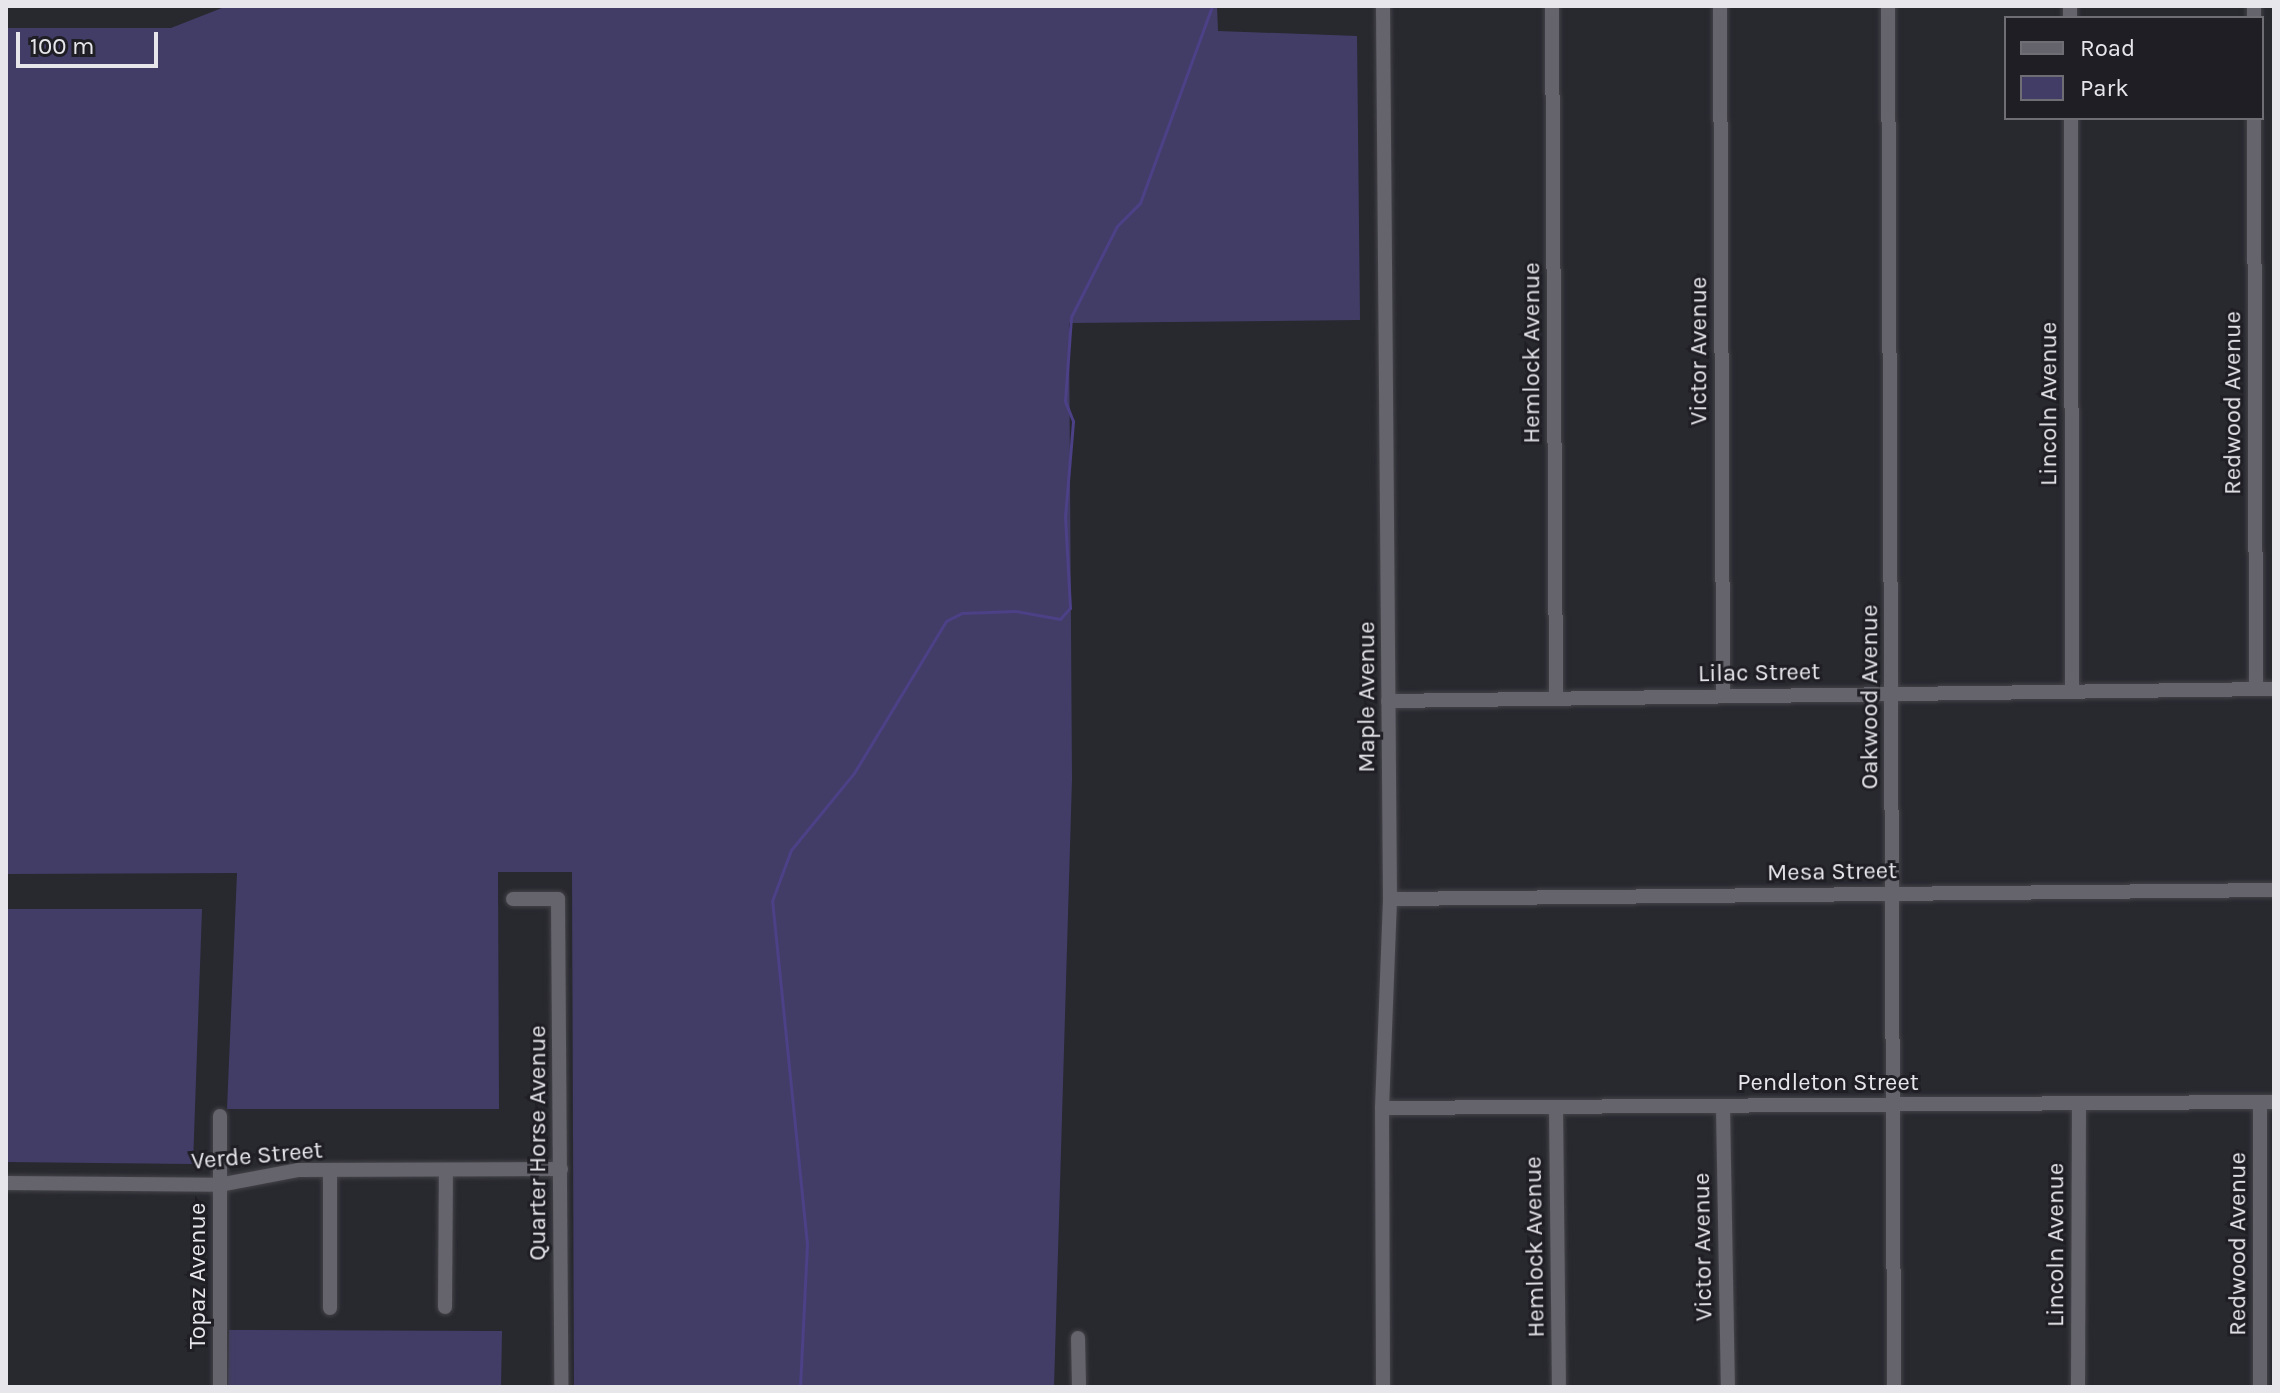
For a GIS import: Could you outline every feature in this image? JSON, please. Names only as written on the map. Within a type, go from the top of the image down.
[{"type":"street","name":"Maple Avenue","points":[[1383,6],[1390,899],[1382,1108],[1383,1387]]},
{"type":"street","name":"Hemlock Avenue","points":[[1552,6],[1556,699]]},
{"type":"street","name":"Victor Avenue","points":[[1720,6],[1723,695]]},
{"type":"street","name":"Oakwood Avenue","points":[[1888,6],[1893,693],[1890,1104],[1894,1387]]},
{"type":"street","name":"Lincoln Avenue","points":[[2071,120],[2072,691]]},
{"type":"street","name":"Redwood Avenue","points":[[2254,120],[2256,689]]},
{"type":"street","name":"Lilac Street","points":[[1388,701],[2274,689]]},
{"type":"street","name":"Mesa Street","points":[[1390,899],[2274,890]]},
{"type":"street","name":"Quarter Horse Avenue","points":[[513,899],[558,899],[561,1387]]},
{"type":"street","name":"Redwood Avenue","points":[[2260,1387],[2267,1102]]},
{"type":"street","name":"Pendleton Street","points":[[1382,1108],[2267,1102]]},
{"type":"street","name":"Lincoln Avenue","points":[[2078,1387],[2079,1103]]},
{"type":"street","name":"Victor Avenue","points":[[1723,1106],[1728,1387]]},
{"type":"street","name":"Hemlock Avenue","points":[[1556,1107],[1559,1387]]},
{"type":"street","name":"Topaz Avenue","points":[[220,1116],[220,1387]]},
{"type":"street","name":"Verde Street","points":[[6,1183],[219,1185],[330,1171],[561,1169]]},
{"type":"street","points":[[445,1307],[446,1170]]},
{"type":"street","points":[[330,1171],[330,1308]]},
{"type":"street","points":[[1078,1338],[1079,1387]]},
{"type":"green space","points":[[227,6],[1217,6],[1218,31],[1357,36],[1360,320],[1069,323],[1072,779],[1054,1387],[574,1387],[572,872],[498,872],[499,1109],[227,1109],[237,873],[6,874],[6,28],[171,28]]},
{"type":"green space","points":[[6,909],[202,909],[193,1164],[6,1162]]},
{"type":"green space","points":[[229,1330],[502,1331],[501,1387],[228,1387]]},
{"type":"waterway","points":[[800,1387],[807,1244],[772,901],[791,850],[854,773],[946,621],[962,613],[1015,611],[1060,619],[1070,608],[1065,517],[1073,421],[1065,401],[1071,317],[1117,226],[1140,203],[1212,6]]}]
